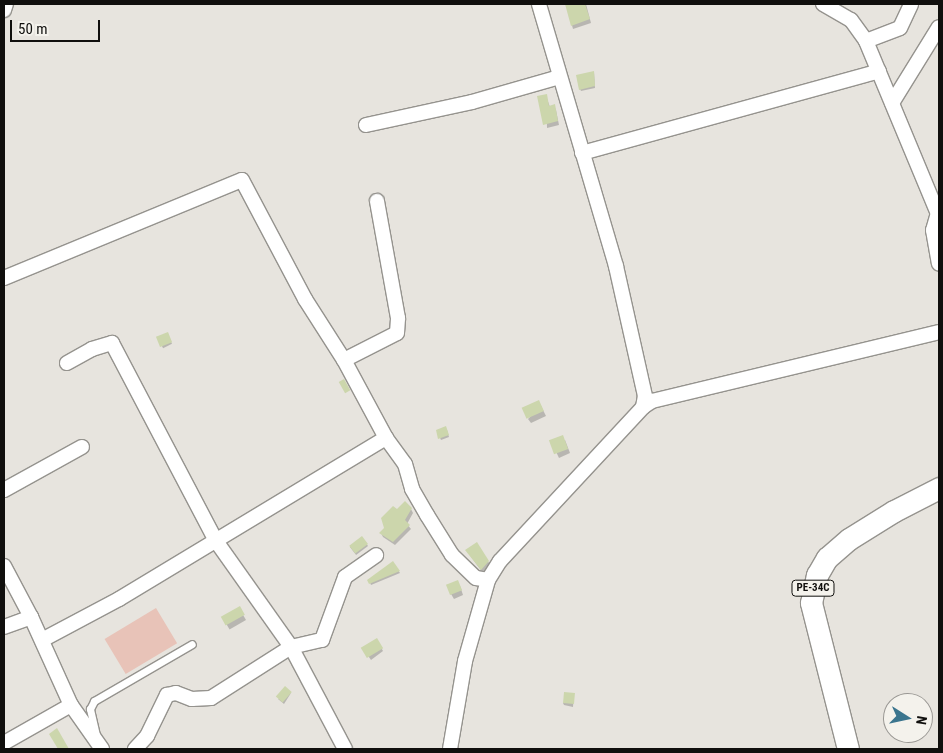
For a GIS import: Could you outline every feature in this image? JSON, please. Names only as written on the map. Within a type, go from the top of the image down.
[{"type":"main road","name":"PE-34C","points":[[848,749],[811,603],[816,575],[827,558],[849,539],[894,511],[939,488]]},
{"type":"street","points":[[4,10],[6,4]]},
{"type":"street","points":[[539,4],[558,77],[620,286],[643,382],[643,407]]},
{"type":"street","points":[[823,4],[851,20],[866,41],[939,214],[933,230],[939,263]]},
{"type":"street","points":[[866,41],[900,28],[911,4]]},
{"type":"street","points":[[892,103],[939,27]]},
{"type":"street","points":[[582,153],[879,71]]},
{"type":"street","points":[[366,125],[472,102],[558,77]]},
{"type":"street","points":[[4,278],[242,180],[305,299],[344,360],[386,438],[405,464],[412,489],[452,555],[476,578],[488,580]]},
{"type":"street","points":[[344,360],[397,333],[398,318],[377,201]]},
{"type":"street","points":[[450,749],[454,735],[465,661],[488,580],[500,561],[643,407],[652,401],[939,332]]},
{"type":"street","points":[[67,363],[92,349],[112,343],[216,540],[291,647],[345,749]]},
{"type":"street","points":[[42,640],[119,600],[386,438]]},
{"type":"street","points":[[4,490],[82,447]]},
{"type":"street","points":[[136,749],[147,736],[167,695],[176,693],[192,699],[211,698],[291,647],[322,640],[345,577],[376,555]]},
{"type":"street","points":[[4,566],[32,617],[70,705],[100,747]]},
{"type":"street","points":[[4,626],[32,617]]},
{"type":"street","points":[[4,743],[70,705]]},
{"type":"street","points":[[454,735],[460,749]]},
{"type":"lane","points":[[100,747],[90,709],[94,701],[192,644]]},
{"type":"shaded area","points":[[156,608],[177,643],[126,674],[105,639]]},
{"type":"building","points":[[565,4],[585,4],[590,19],[571,26]]},
{"type":"building","points":[[594,71],[595,86],[579,90],[576,75]]},
{"type":"building","points":[[547,94],[549,106],[555,104],[558,121],[543,125],[537,96]]},
{"type":"building","points":[[168,332],[172,342],[160,347],[156,337]]},
{"type":"building","points":[[344,379],[350,390],[345,393],[339,382]]},
{"type":"building","points":[[539,400],[544,411],[527,419],[522,408]]},
{"type":"building","points":[[446,426],[449,435],[438,439],[436,430]]},
{"type":"building","points":[[563,435],[568,449],[554,454],[549,440]]},
{"type":"building","points":[[405,501],[412,508],[405,520],[410,525],[393,542],[379,533],[384,528],[381,518],[393,506],[397,509]]},
{"type":"building","points":[[362,536],[368,544],[355,554],[349,546]]},
{"type":"building","points":[[477,542],[489,561],[481,570],[465,550]]},
{"type":"building","points":[[393,561],[400,571],[369,584],[367,580]]},
{"type":"building","points":[[458,580],[462,590],[450,595],[446,585]]},
{"type":"building","points":[[240,606],[245,615],[226,625],[221,617]]},
{"type":"building","points":[[377,638],[383,648],[367,658],[361,648]]},
{"type":"building","points":[[285,686],[292,692],[283,702],[276,697]]},
{"type":"building","points":[[564,692],[575,693],[574,704],[563,703]]},
{"type":"building","points":[[57,728],[69,749],[58,749],[49,734]]}]
